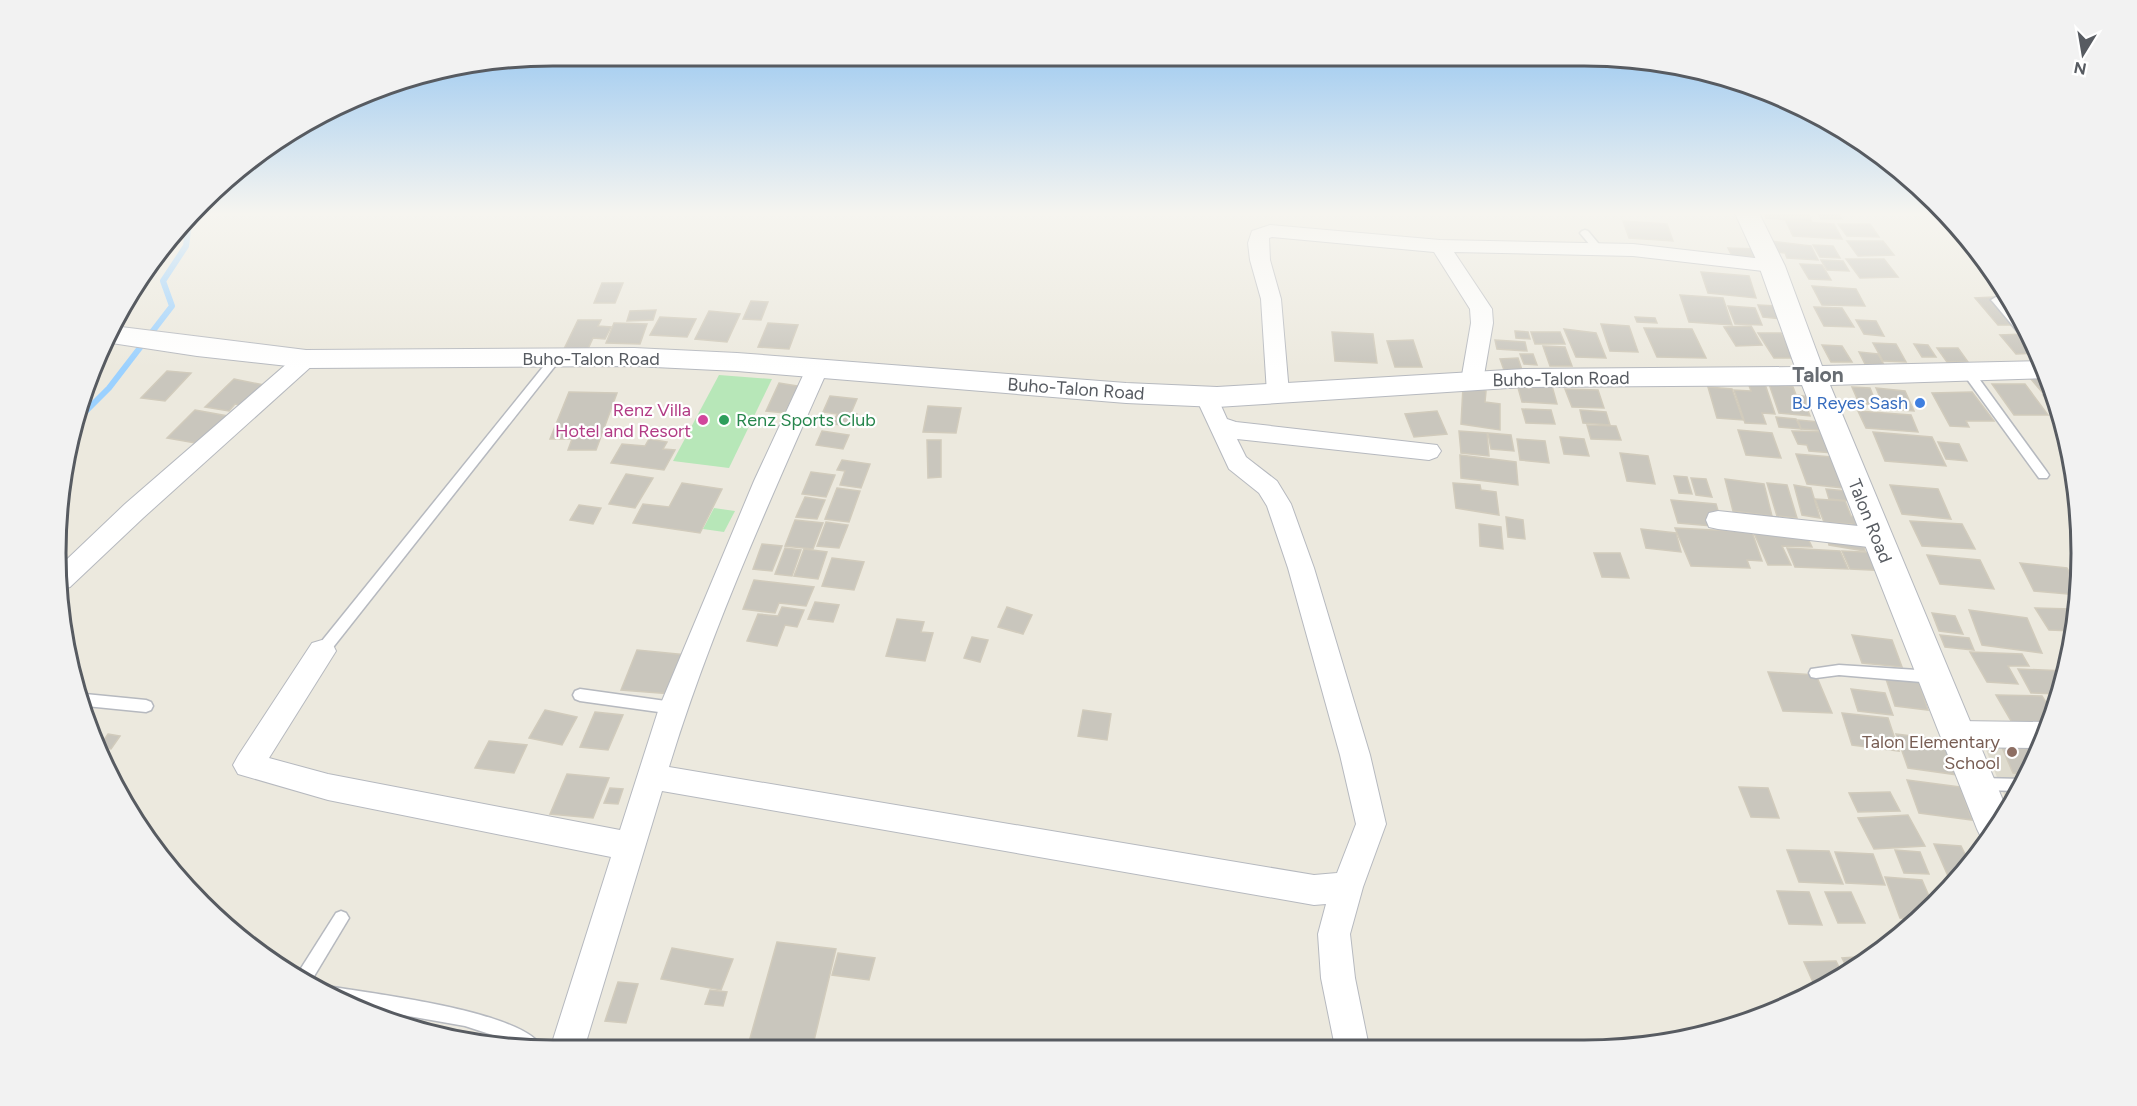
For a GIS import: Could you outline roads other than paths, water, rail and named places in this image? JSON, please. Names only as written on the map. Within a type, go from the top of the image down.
[{"type":"street","points":[[1261,265],[1271,296],[1278,393]]},
{"type":"street","points":[[1452,265],[1481,309],[1482,323],[1472,381]]},
{"type":"street","points":[[1760,265],[1772,266]]},
{"type":"street","name":"Talon Road","points":[[1772,266],[1812,376],[1992,819]]},
{"type":"street","name":"Buho-Talon Road","points":[[118,335],[197,347],[306,359],[634,357],[1067,389],[1206,396],[1524,378],[1812,376],[2035,370]]},
{"type":"street","points":[[67,575],[134,511],[306,359]]},
{"type":"street","points":[[570,1040],[673,708],[766,481],[817,369]]},
{"type":"street","points":[[1206,396],[1237,463],[1268,487],[1280,504],[1355,755],[1371,824],[1347,887],[1334,934],[1338,978],[1351,1040]]},
{"type":"street","points":[[1218,424],[1233,430],[1429,451]]},
{"type":"street","points":[[1718,520],[1877,538]]},
{"type":"street","points":[[322,651],[248,765],[328,787],[630,846]]},
{"type":"street","points":[[1956,734],[2036,735]]},
{"type":"street","points":[[652,773],[671,782],[1314,890],[1347,887]]},
{"type":"lane","points":[[1996,300],[2008,314]]},
{"type":"lane","points":[[322,651],[555,359]]},
{"type":"lane","points":[[1968,372],[2043,475]]},
{"type":"lane","points":[[1816,673],[1839,670],[1934,678]]},
{"type":"lane","points":[[580,695],[673,708]]},
{"type":"lane","points":[[89,700],[146,706]]},
{"type":"lane","points":[[1977,784],[2012,785]]},
{"type":"lane","points":[[307,974],[341,918]]},
{"type":"lane","points":[[360,1000],[465,1018],[508,1032],[519,1039]]},
{"type":"waterway","points":[[88,409],[109,388],[172,306],[163,281],[174,265]]},
{"type":"place","name":"BJ Reyes Sash","points":[[1920,403]]},
{"type":"place","name":"Renz Villa Hotel and Resort","points":[[703,420]]},
{"type":"place","name":"Renz Sports Club","points":[[724,420]]},
{"type":"place","name":"Talon Elementary School","points":[[2012,752]]},
{"type":"district","name":"Talon","points":[[1818,374]]}]
